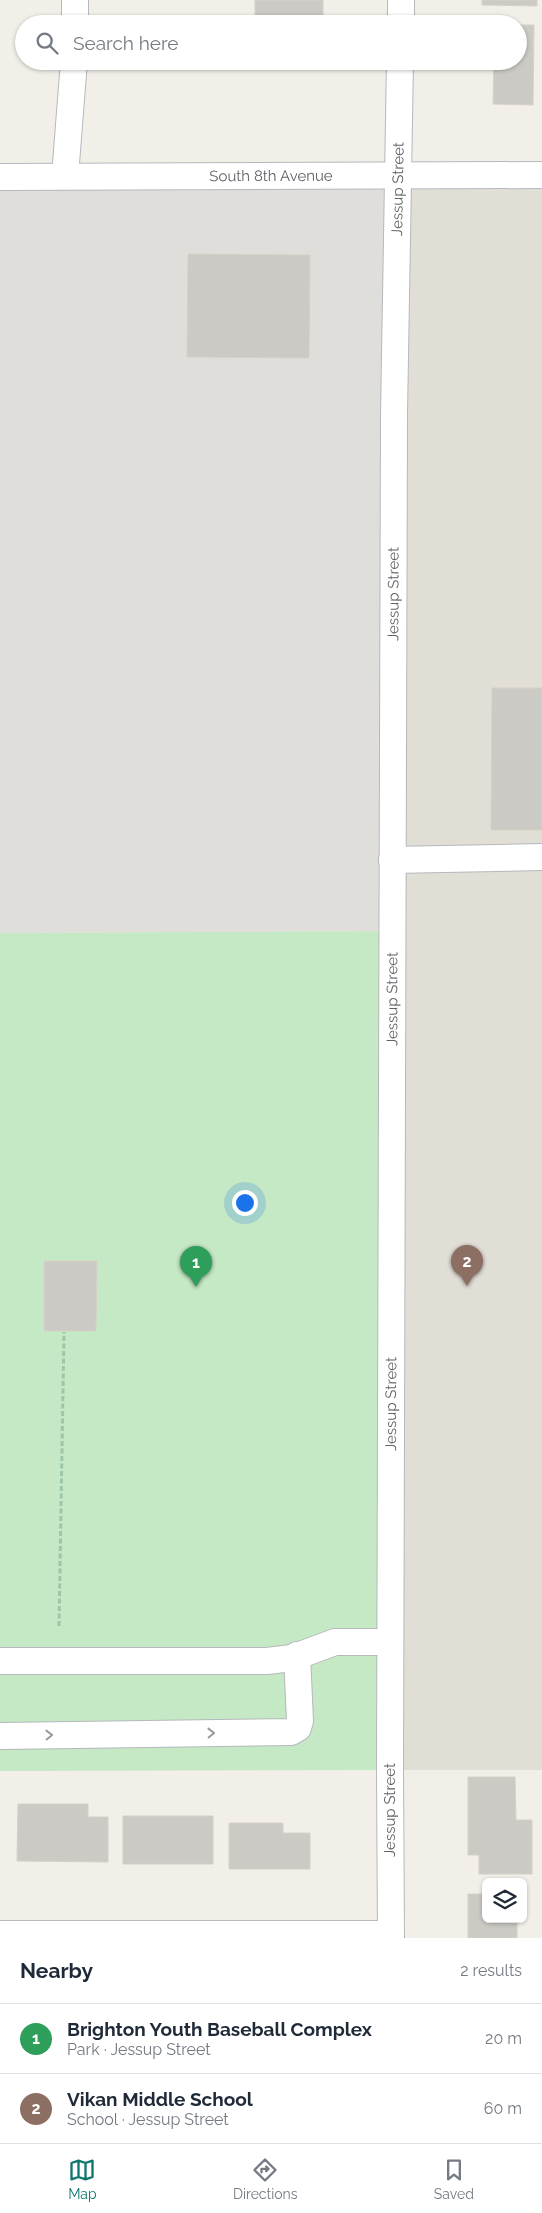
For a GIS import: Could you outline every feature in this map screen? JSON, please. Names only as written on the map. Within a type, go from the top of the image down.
[{"type":"street","points":[[75,0],[75,15]]},
{"type":"street","points":[[401,0],[401,15]]},
{"type":"street","points":[[65,176],[73,70]]},
{"type":"street","name":"Jessup Street","points":[[391,1936],[390,1642],[394,415],[400,70]]},
{"type":"street","name":"South 8th Avenue","points":[[0,177],[399,174],[542,175]]},
{"type":"street","points":[[392,860],[542,857]]},
{"type":"street","points":[[0,1662],[267,1661],[292,1658],[335,1642],[390,1642]]},
{"type":"street","points":[[0,1736],[292,1732],[298,1728],[300,1721],[297,1655]]},
{"type":"street","points":[[0,1934],[391,1936]]},
{"type":"path","points":[[59,1626],[64,1332]]},
{"type":"shaded area","points":[[399,174],[392,931],[0,933],[0,177]]},
{"type":"shaded area","points":[[399,174],[542,175],[542,1770],[390,1770]]},
{"type":"green space","points":[[392,931],[390,1770],[0,1771],[0,933]]},
{"type":"building","points":[[255,0],[323,0],[323,15],[255,15]]},
{"type":"building","points":[[482,0],[537,0],[537,6],[482,5]]},
{"type":"building","points":[[527,25],[534,25],[533,105],[493,104],[494,70],[527,70]]},
{"type":"building","points":[[188,254],[310,255],[309,358],[187,357]]},
{"type":"building","points":[[492,688],[542,688],[542,830],[491,830]]},
{"type":"building","points":[[44,1261],[97,1261],[96,1331],[44,1331]]},
{"type":"building","points":[[468,1777],[515,1777],[516,1820],[532,1820],[532,1874],[479,1874],[479,1855],[468,1855]]},
{"type":"building","points":[[18,1804],[88,1804],[88,1817],[108,1817],[108,1862],[17,1861]]},
{"type":"building","points":[[123,1816],[213,1816],[213,1864],[123,1864]]},
{"type":"building","points":[[229,1823],[283,1823],[283,1833],[310,1833],[310,1869],[229,1869]]},
{"type":"building","points":[[468,1894],[482,1894],[482,1923],[517,1923],[517,1938],[468,1938]]},
{"type":"place","name":"Vikan Middle School","points":[[467,1286]]},
{"type":"place","name":"Brighton Youth Baseball Complex","points":[[196,1287]]}]
